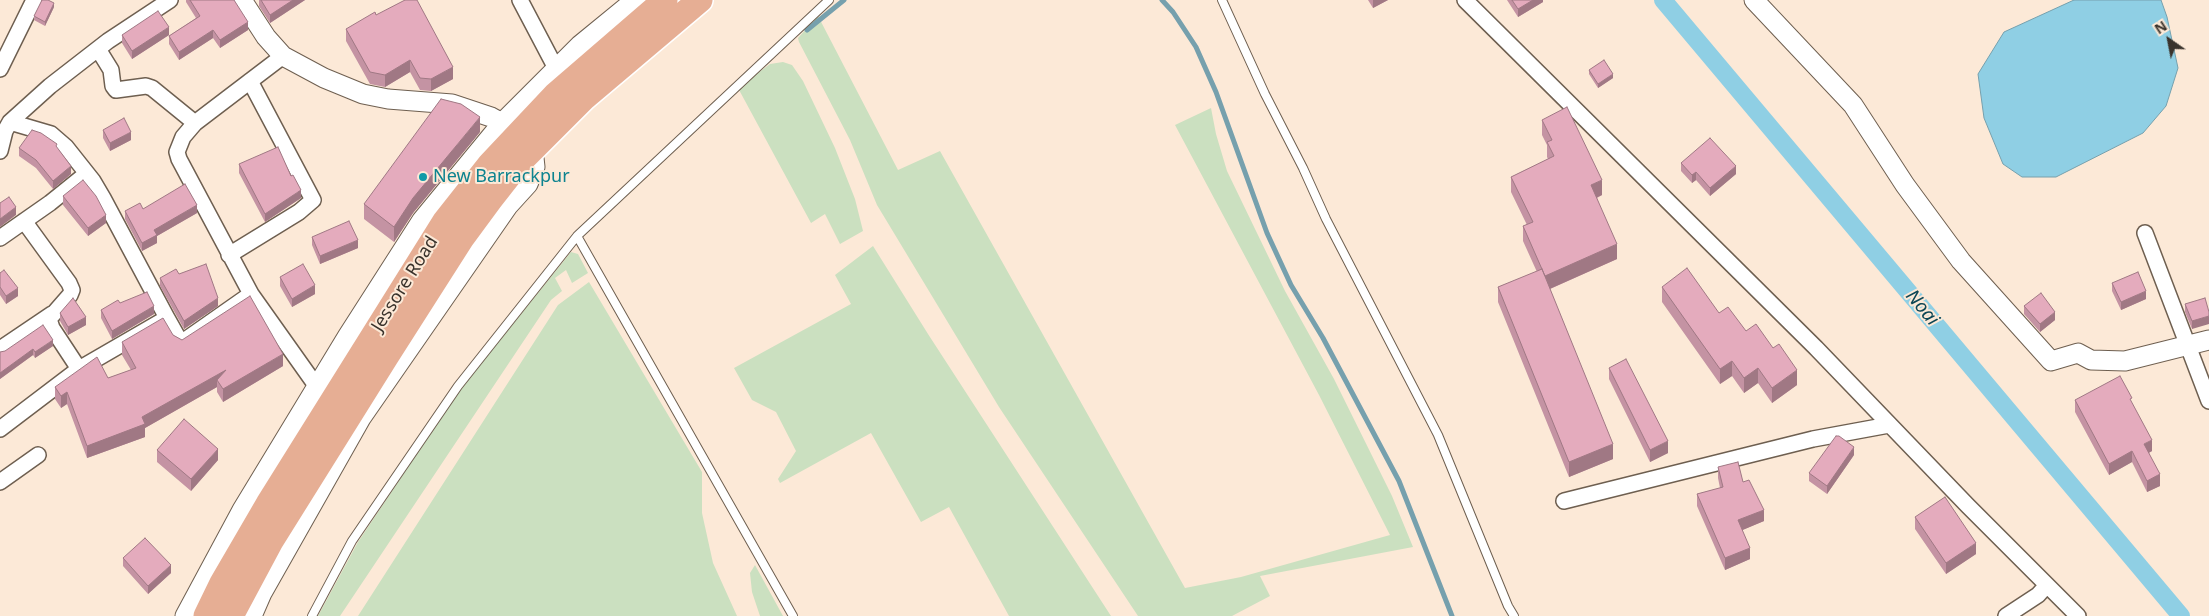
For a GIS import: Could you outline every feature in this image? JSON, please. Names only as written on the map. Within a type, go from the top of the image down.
[{"type":"highway","name":"Jessore Road","points":[[206,616],[222,583],[268,504],[445,221],[518,132],[560,77],[665,0]]},
{"type":"highway","points":[[231,616],[271,541],[462,238],[490,200],[533,149],[584,98],[700,0]]},
{"type":"street","points":[[0,68],[34,0]]},
{"type":"street","points":[[0,152],[5,131],[10,122],[50,86],[98,49],[170,0]]},
{"type":"street","points":[[242,0],[266,36],[283,56],[324,78],[363,94],[388,99],[452,104],[491,117],[502,123]]},
{"type":"street","points":[[520,0],[560,77]]},
{"type":"street","points":[[185,616],[242,510],[422,220],[502,123],[560,77],[580,45],[635,0]]},
{"type":"street","points":[[1465,0],[1561,93],[2078,616]]},
{"type":"street","points":[[1754,0],[1853,104],[1905,185],[1961,261],[2051,360],[2078,353],[2091,360],[2125,361],[2209,340]]},
{"type":"street","points":[[98,49],[111,70],[113,86],[116,90],[146,86],[152,88],[196,123]]},
{"type":"street","points":[[283,56],[196,123],[183,137],[177,152],[178,159],[251,294],[317,387]]},
{"type":"street","points":[[229,255],[299,212],[313,200],[250,81]]},
{"type":"street","points":[[10,122],[51,134],[66,147],[103,198],[181,343],[251,294]]},
{"type":"street","points":[[252,616],[262,593],[361,418],[508,206],[528,184],[535,167],[533,149]]},
{"type":"street","points":[[0,238],[86,174]]},
{"type":"street","points":[[0,349],[52,314],[70,295],[72,290],[63,274],[24,221]]},
{"type":"street","points":[[2145,233],[2209,400]]},
{"type":"street","points":[[52,314],[49,319],[52,328],[79,369]]},
{"type":"street","points":[[0,428],[79,369],[167,318]]},
{"type":"street","points":[[1564,501],[1813,439],[1890,425]]},
{"type":"street","points":[[0,482],[38,455]]},
{"type":"street","points":[[2006,616],[2038,595],[2048,585]]},
{"type":"lane","points":[[312,616],[352,541],[458,386],[577,236],[828,0]]},
{"type":"lane","points":[[1222,0],[1265,94],[1304,168],[1326,219],[1438,435],[1508,606],[1514,616]]},
{"type":"lane","points":[[577,236],[793,616]]},
{"type":"green space","points":[[818,16],[898,170],[940,151],[1185,588],[1241,577],[1390,535],[1319,395],[1175,125],[1211,108],[1216,134],[1227,171],[1285,291],[1334,379],[1392,496],[1413,547],[1260,576],[1270,596],[1232,616],[1138,616],[999,407],[877,205],[850,140],[799,42],[798,38]]},
{"type":"green space","points":[[783,62],[792,65],[803,81],[835,148],[855,199],[863,231],[840,244],[825,214],[811,223],[738,88],[770,64]]},
{"type":"green space","points":[[873,246],[1111,616],[1009,616],[949,507],[921,522],[871,433],[780,483],[778,479],[796,451],[776,412],[752,400],[734,368],[851,304],[835,275]]},
{"type":"green space","points":[[571,252],[578,254],[588,273],[572,283],[566,270],[555,278],[562,291],[551,300],[340,616],[318,616],[358,542],[459,391]]},
{"type":"green space","points":[[589,282],[702,472],[702,513],[713,563],[737,616],[358,616],[558,305]]},
{"type":"green space","points":[[755,565],[783,616],[760,616],[752,592],[750,573]]},
{"type":"water","points":[[2074,0],[2161,0],[2167,17],[2178,68],[2166,106],[2143,133],[2056,177],[2022,177],[2003,164],[1984,118],[1978,74],[2004,32]]},
{"type":"building","points":[[42,0],[54,3],[45,22],[34,16]]},
{"type":"building","points":[[190,0],[234,0],[248,22],[220,40],[213,30],[179,52],[169,36],[200,16]]},
{"type":"building","points":[[261,0],[293,0],[270,15]]},
{"type":"building","points":[[405,0],[417,0],[453,67],[431,79],[420,78],[410,60],[385,75],[370,72],[346,29],[375,12],[376,15]]},
{"type":"building","points":[[1512,0],[1533,0],[1518,9]]},
{"type":"building","points":[[158,11],[169,27],[132,51],[122,35]]},
{"type":"building","points":[[1604,60],[1613,74],[1598,84],[1589,70]]},
{"type":"building","name":"New Barrackpur","points":[[441,99],[461,104],[480,117],[413,198],[394,227],[364,204]]},
{"type":"building","points":[[1567,107],[1602,180],[1591,185],[1617,244],[1545,276],[1523,226],[1533,222],[1511,177],[1554,156],[1547,142],[1552,140],[1542,120]]},
{"type":"building","points":[[124,118],[131,132],[110,143],[103,130]]},
{"type":"building","points":[[32,130],[41,133],[57,144],[56,146],[71,166],[53,181],[36,160],[19,148]]},
{"type":"building","points":[[1710,138],[1736,166],[1710,188],[1696,172],[1692,175],[1681,163]]},
{"type":"building","points":[[278,147],[291,176],[293,175],[301,190],[265,214],[239,164]]},
{"type":"building","points":[[83,180],[96,196],[106,215],[88,228],[63,196]]},
{"type":"building","points":[[185,184],[197,205],[154,230],[157,235],[142,243],[125,211],[140,203],[143,209]]},
{"type":"building","points":[[9,197],[16,207],[0,219],[0,203]]},
{"type":"building","points":[[349,221],[358,240],[320,256],[312,237]]},
{"type":"building","points":[[206,264],[218,298],[184,321],[160,278],[176,269],[179,274]]},
{"type":"building","points":[[303,264],[315,285],[292,299],[280,277]]},
{"type":"building","points":[[1687,268],[1719,313],[1728,307],[1746,331],[1756,324],[1773,348],[1779,344],[1797,370],[1772,388],[1758,368],[1744,378],[1732,361],[1720,369],[1662,287]]},
{"type":"building","points":[[1542,269],[1613,444],[1569,462],[1498,287]]},
{"type":"building","points":[[4,270],[18,288],[6,296],[0,287],[0,273]]},
{"type":"building","points":[[2138,272],[2146,291],[2121,302],[2112,283]]},
{"type":"building","points":[[147,292],[154,306],[112,331],[101,310],[118,300],[120,303]]},
{"type":"building","points":[[2041,293],[2055,312],[2040,324],[2024,306]]},
{"type":"building","points":[[250,296],[283,354],[223,389],[217,380],[226,370],[142,417],[145,424],[87,446],[67,392],[61,396],[55,387],[97,357],[108,378],[136,368],[122,342],[163,318],[173,335],[182,340]]},
{"type":"building","points":[[73,298],[86,317],[68,327],[60,313]]},
{"type":"building","points":[[2205,298],[2209,316],[2192,321],[2185,304]]},
{"type":"building","points":[[43,325],[53,340],[35,352],[33,349],[0,373],[0,352],[5,351]]},
{"type":"building","points":[[1626,359],[1668,441],[1650,450],[1609,368]]},
{"type":"building","points":[[2120,376],[2152,440],[2144,444],[2160,474],[2147,481],[2132,451],[2109,464],[2075,400]]},
{"type":"building","points":[[184,419],[218,449],[191,479],[157,450]]},
{"type":"building","points":[[1836,436],[1839,436],[1854,447],[1827,486],[1809,473]]},
{"type":"building","points":[[1738,462],[1743,482],[1749,480],[1764,510],[1738,520],[1750,548],[1725,558],[1697,494],[1723,487],[1718,467]]},
{"type":"building","points":[[1945,497],[1976,543],[1946,563],[1915,517]]},
{"type":"building","points":[[145,538],[171,565],[148,586],[123,558]]},
{"type":"waterway","points":[[807,30],[844,0]]},
{"type":"waterway","points":[[1162,0],[1173,12],[1196,47],[1216,92],[1267,233],[1291,285],[1323,338],[1399,481],[1452,616]]},
{"type":"waterway","name":"Noai","points":[[1663,0],[2181,616]]},
{"type":"place","name":"New Barrackpur","points":[[423,177]]}]
